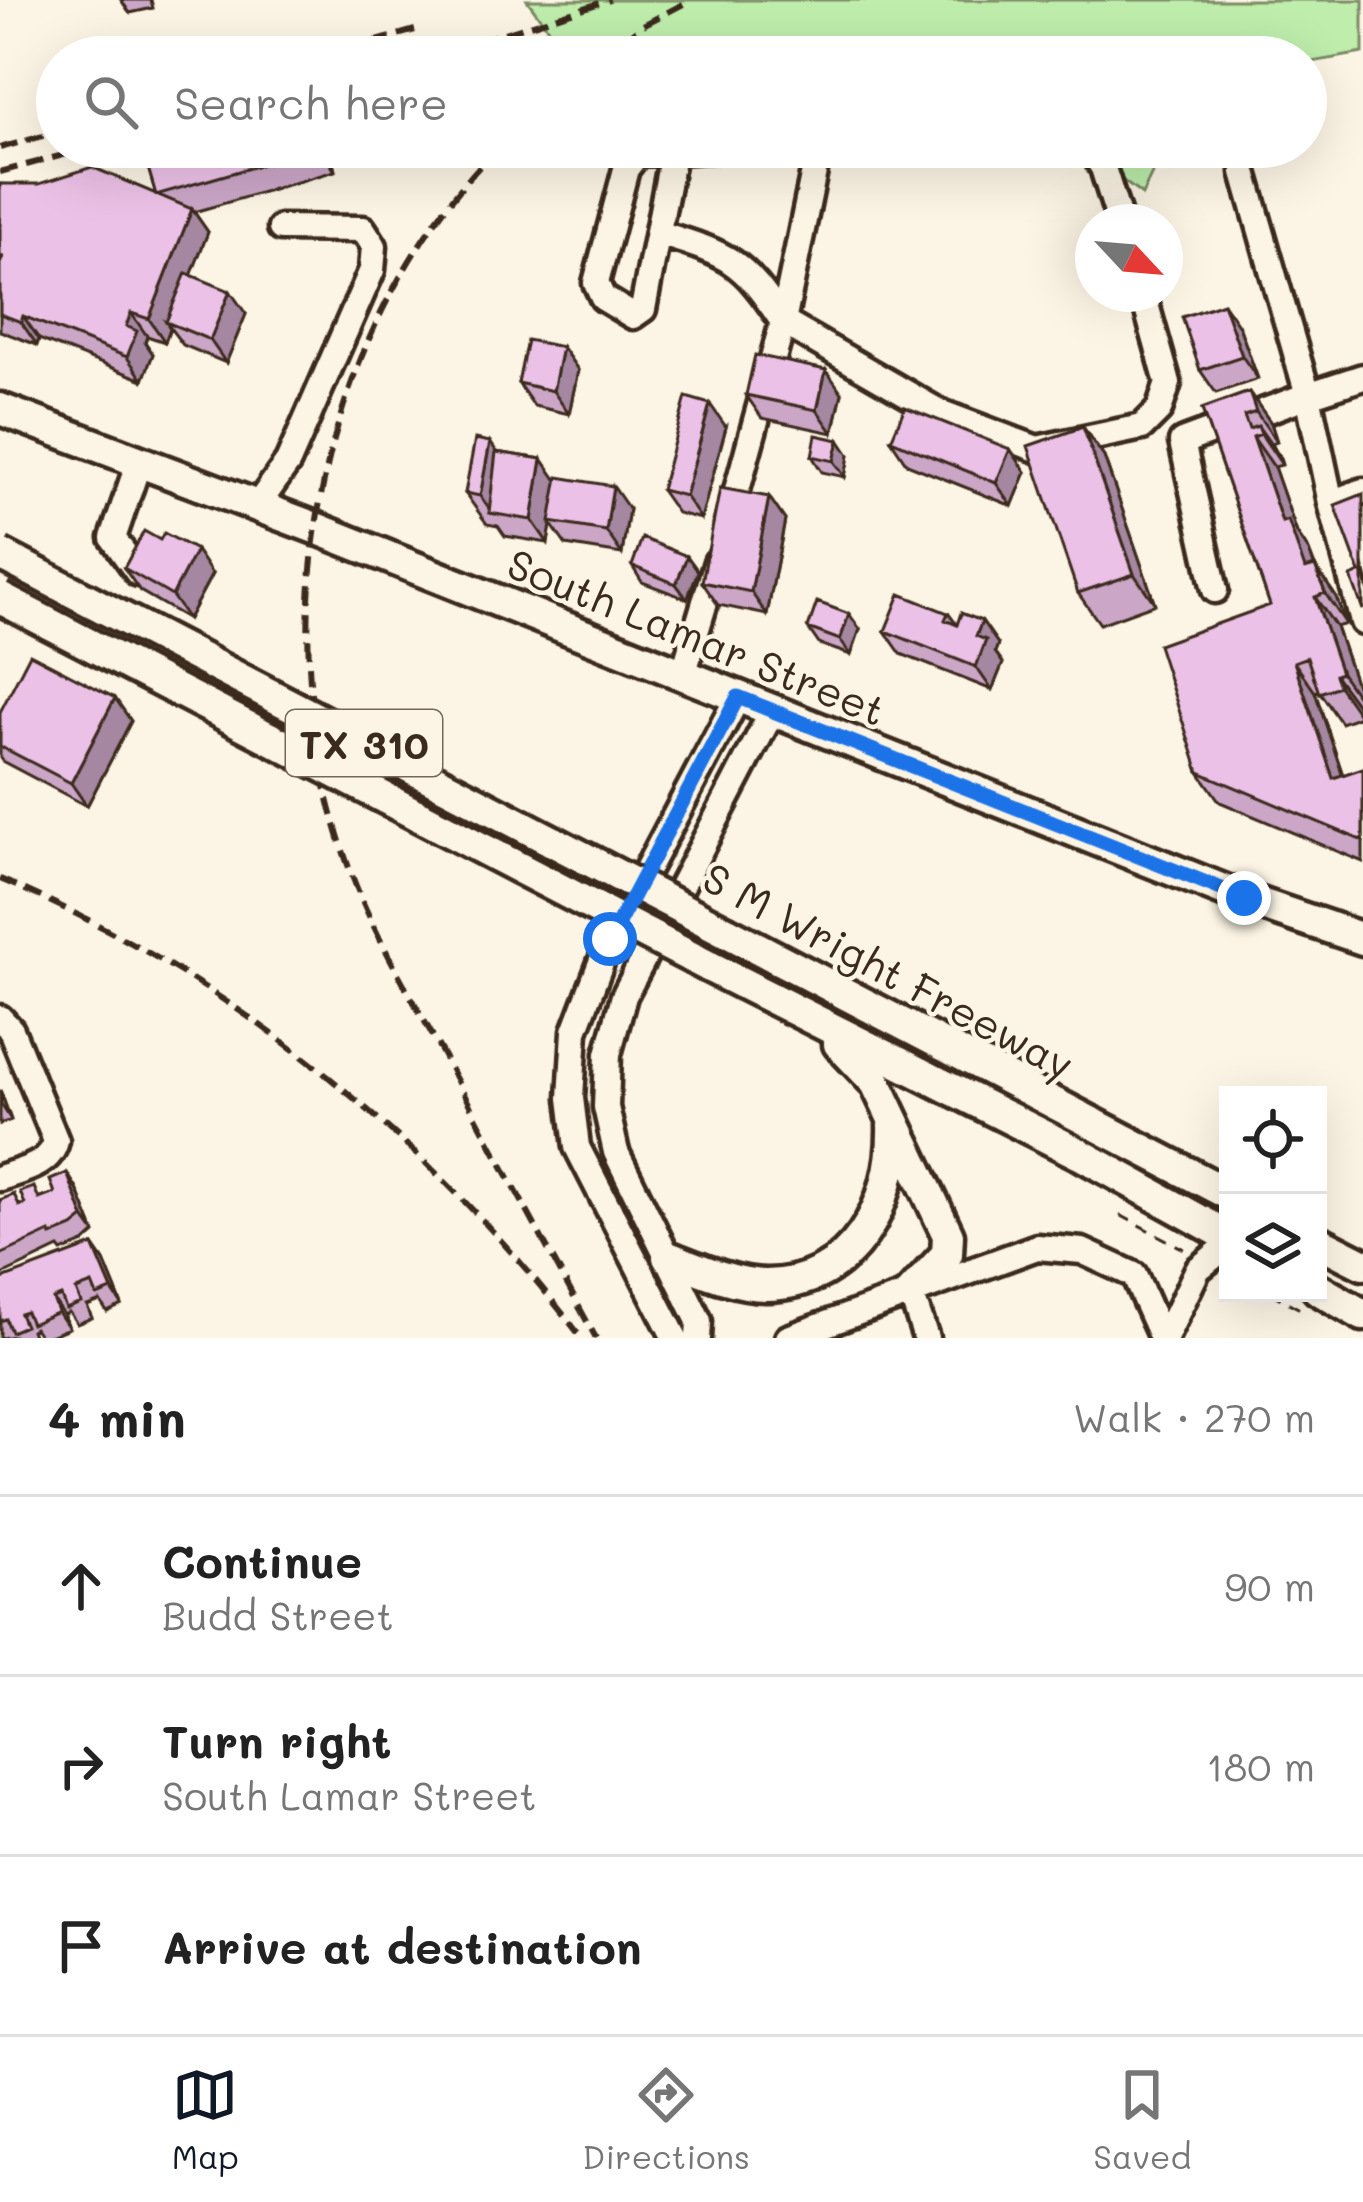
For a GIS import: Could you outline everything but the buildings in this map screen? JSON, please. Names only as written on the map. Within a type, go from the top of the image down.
[{"type":"main road","name":"South Lamar Street","points":[[0,409],[257,506],[1244,898],[1363,939]]},
{"type":"main road","name":"S M Wright Freeway","points":[[0,554],[1219,1189]]},
{"type":"main road","name":"S M Wright Freeway","points":[[0,598],[1080,1154],[1219,1236]]},
{"type":"main road","points":[[708,966],[857,1058],[892,1113],[948,1235],[946,1254],[911,1293]]},
{"type":"main road","points":[[668,1257],[766,1285],[823,1272],[863,1238],[885,1203],[894,1156],[892,1113]]},
{"type":"main road","points":[[1327,1246],[1363,1264]]},
{"type":"main road","points":[[1327,1293],[1363,1315]]},
{"type":"street","points":[[627,168],[596,283],[603,298],[633,316],[643,309],[670,168]]},
{"type":"street","points":[[683,675],[784,322],[815,168]]},
{"type":"street","points":[[1103,168],[1114,204]]},
{"type":"street","points":[[1244,172],[1308,395],[1363,622]]},
{"type":"street","points":[[257,506],[288,462],[372,271],[374,246],[363,229],[281,228]]},
{"type":"street","points":[[658,233],[728,255],[757,283],[784,322],[939,412],[1037,449],[1142,427],[1159,410],[1168,382],[1149,312]]},
{"type":"street","points":[[1215,590],[1182,442],[1363,377]]},
{"type":"street","points":[[138,573],[112,538],[139,462]]},
{"type":"street","points":[[1331,503],[1363,491]]},
{"type":"street","points":[[674,1338],[578,1147],[571,1098],[575,1031],[610,939],[738,697]]},
{"type":"street","points":[[698,1338],[699,1321],[616,1152],[606,1106],[608,1054],[624,996],[773,710]]},
{"type":"street","points":[[0,1018],[11,1030],[56,1141],[53,1154],[43,1162],[0,1178]]},
{"type":"street","points":[[788,1338],[1012,1253],[1063,1246],[1134,1276],[1164,1338]]},
{"type":"street","points":[[1164,1338],[1198,1269],[1219,1249]]},
{"type":"street","points":[[911,1293],[926,1338]]},
{"type":"path","points":[[1120,1216],[1195,1255]]},
{"type":"green space","points":[[527,0],[1363,0],[1363,53],[1327,59],[1327,36],[554,36]]},
{"type":"green space","points":[[1106,168],[1154,168],[1142,195]]},
{"type":"railway","points":[[494,36],[610,0]]},
{"type":"railway","points":[[628,36],[691,0]]},
{"type":"railway","points":[[394,36],[415,30]]},
{"type":"railway","points":[[0,148],[36,138]]},
{"type":"railway","points":[[0,172],[36,162]]},
{"type":"railway","points":[[480,168],[436,221],[386,303],[348,393],[322,488],[310,586],[310,684],[324,780],[360,896],[596,1338]]},
{"type":"railway","points":[[0,879],[165,963],[318,1069],[457,1194],[578,1333]]},
{"type":"route","points":[[610,939],[738,697],[1244,898]]}]
